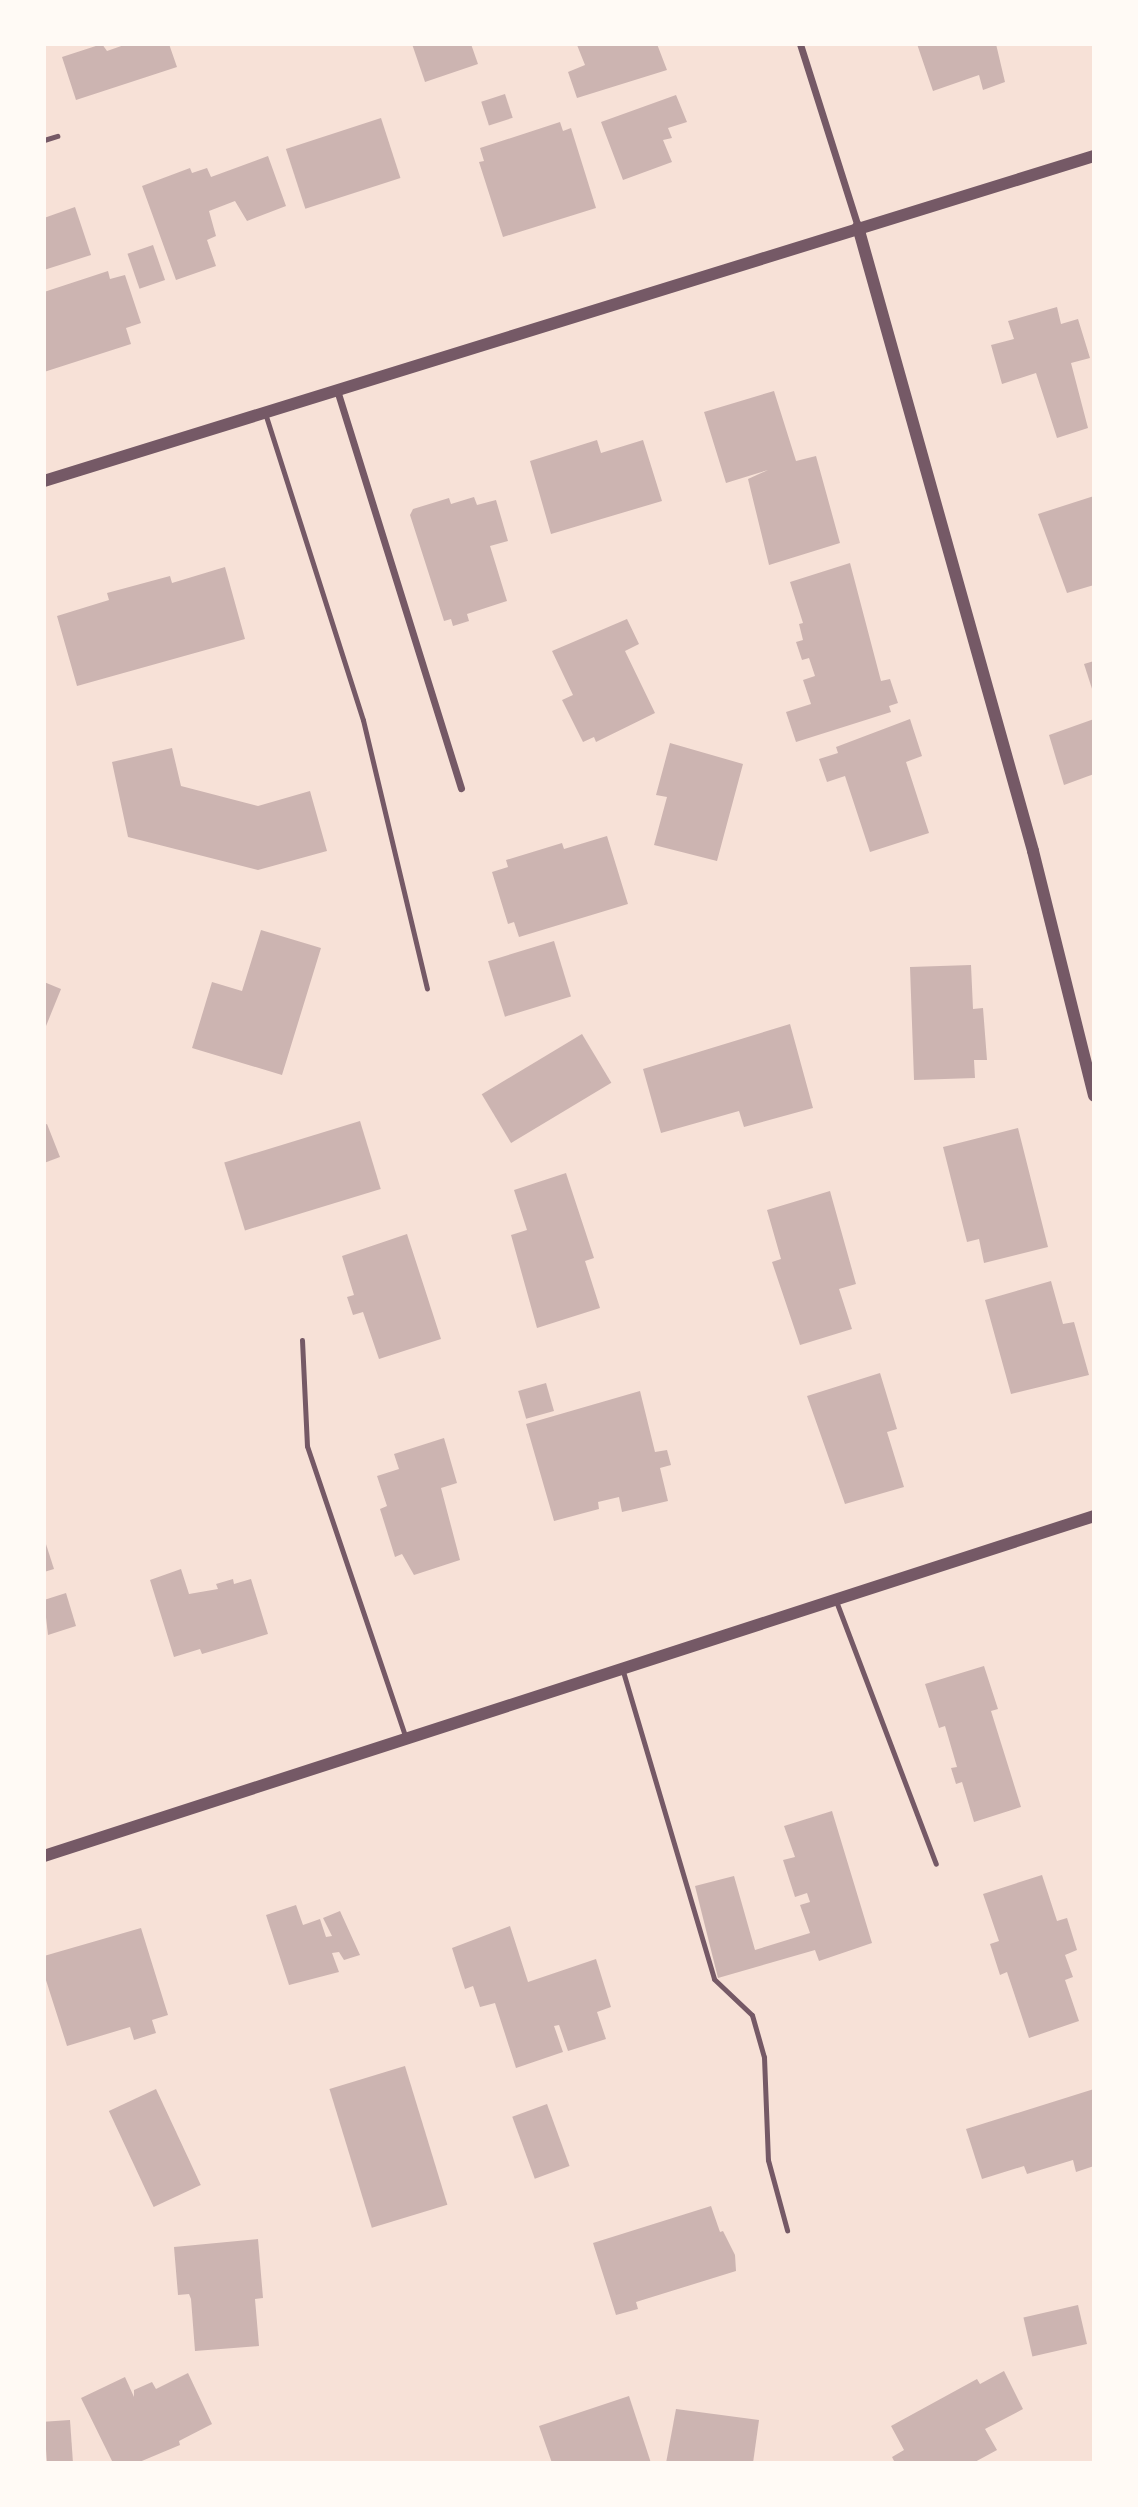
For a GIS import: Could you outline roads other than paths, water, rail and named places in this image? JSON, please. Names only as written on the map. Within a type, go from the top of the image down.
[{"type":"street","points":[[800,44],[858,227],[1033,851],[1094,1095]]},
{"type":"street","points":[[44,481],[1094,156]]},
{"type":"street","points":[[337,390],[461,788]]},
{"type":"street","points":[[44,1856],[1094,1516]]},
{"type":"lane","points":[[44,140],[57,136]]},
{"type":"lane","points":[[265,412],[363,719],[427,988]]},
{"type":"lane","points":[[302,1340],[307,1446],[406,1738]]},
{"type":"lane","points":[[836,1601],[936,1864]]},
{"type":"lane","points":[[622,1668],[714,1979],[752,2015],[764,2057],[768,2160],[787,2230]]}]
